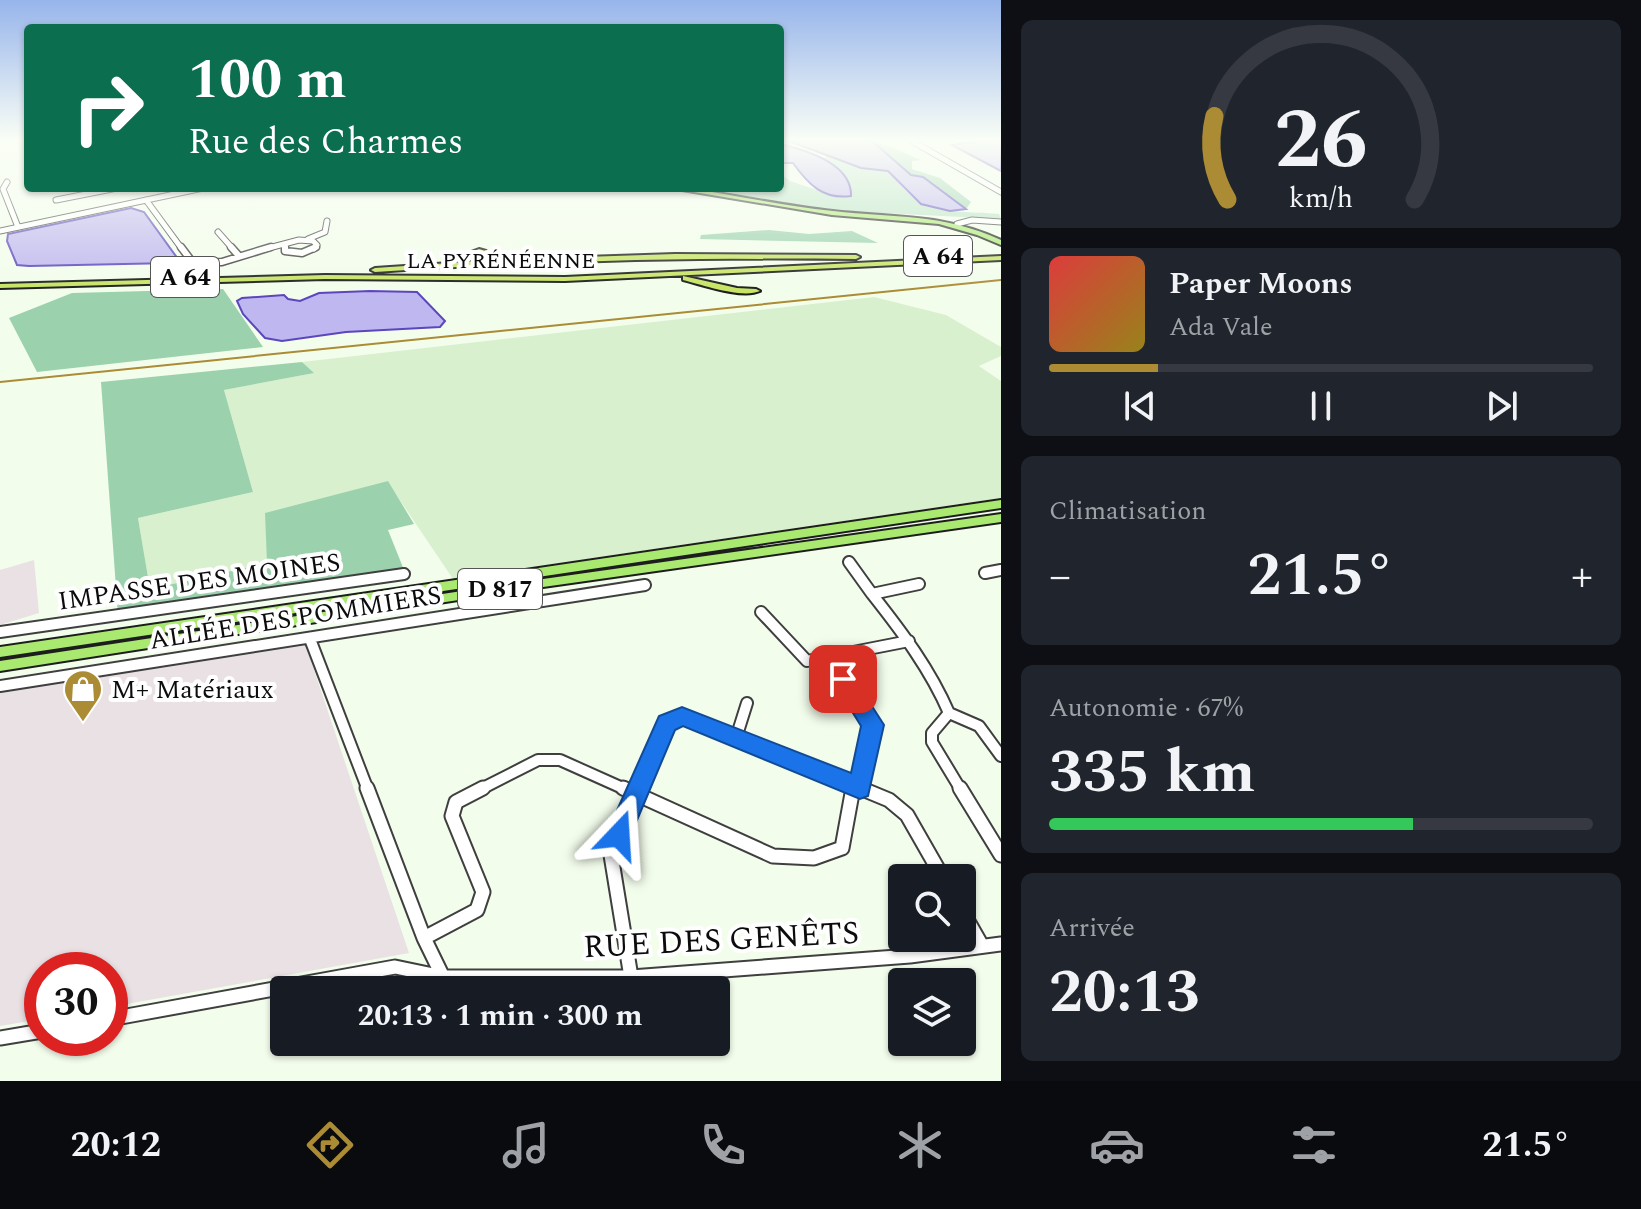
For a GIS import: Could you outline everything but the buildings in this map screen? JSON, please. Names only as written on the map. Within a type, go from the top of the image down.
[{"type":"highway","points":[[458,252],[462,258],[490,259],[508,258],[536,250]]},
{"type":"highway","name":"LA PYRÉNÉENNE","points":[[0,284],[345,272],[478,257],[721,254],[1001,256]]},
{"type":"highway","name":"LA PYRÉNÉENNE","points":[[0,284],[325,277],[479,281],[664,275],[1001,256]]},
{"type":"highway","points":[[802,277],[839,265]]},
{"type":"highway","points":[[664,275],[756,291]]},
{"type":"main road","points":[[699,192],[833,213],[918,217],[957,224],[1001,243]]},
{"type":"main road","name":"D 817","points":[[0,652],[1001,504]]},
{"type":"main road","name":"D 817","points":[[0,666],[529,585],[1001,518]]},
{"type":"street","points":[[5,191],[18,227]]},
{"type":"street","points":[[56,200],[97,192]]},
{"type":"street","points":[[0,231],[184,192]]},
{"type":"street","points":[[146,200],[193,263],[200,265],[308,239],[325,232],[327,221]]},
{"type":"street","points":[[957,224],[972,220],[1001,222]]},
{"type":"street","points":[[218,232],[239,256]]},
{"type":"street","points":[[285,244],[283,249],[289,253],[305,253],[317,245],[308,239]]},
{"type":"street","points":[[849,562],[909,641],[938,688],[949,713],[979,726],[1001,756]]},
{"type":"street","points":[[985,573],[1001,570]]},
{"type":"street","name":"IMPASSE DES MOINES","points":[[0,632],[404,574]]},
{"type":"street","points":[[872,594],[919,584]]},
{"type":"street","name":"ALLÉE DES POMMIERS","points":[[0,686],[645,585]]},
{"type":"street","points":[[761,612],[807,661],[909,641]]},
{"type":"street","points":[[310,639],[424,938],[443,976]]},
{"type":"street","points":[[424,938],[477,910],[483,892],[452,816],[456,802],[538,760],[560,760],[773,856],[814,858],[842,848],[873,725],[843,679]]},
{"type":"street","points":[[736,738],[747,703]]},
{"type":"street","points":[[949,713],[932,733],[932,742],[1001,855]]},
{"type":"street","points":[[631,976],[611,855],[667,723],[682,716],[889,800],[907,815],[935,864]]},
{"type":"street","points":[[976,936],[982,946]]},
{"type":"street","name":"RUE DES GENÊTS","points":[[644,976],[910,956],[1001,944]]},
{"type":"street","name":"RUE DES GENÊTS","points":[[346,976],[395,967],[438,976]]},
{"type":"street","name":"RUE DES GENÊTS","points":[[128,1016],[270,990]]},
{"type":"street","points":[[0,1038],[24,1034]]},
{"type":"shaded area","points":[[821,191],[850,191],[851,196],[841,197]]},
{"type":"shaded area","points":[[908,191],[942,191],[966,209],[950,211],[921,204]]},
{"type":"shaded area","points":[[131,208],[144,212],[178,259],[171,263],[17,265],[7,241],[8,234]]},
{"type":"shaded area","points":[[417,292],[445,321],[440,327],[346,332],[282,341],[265,338],[243,314],[237,301],[284,295],[300,301],[319,293]]},
{"type":"shaded area","points":[[34,560],[39,613],[0,625],[0,570]]},
{"type":"shaded area","points":[[305,643],[409,953],[128,1004],[128,952],[24,952],[24,1022],[0,1026],[0,689]]},
{"type":"green space","points":[[907,191],[933,207],[999,214],[1001,219],[824,210],[711,192]]},
{"type":"green space","points":[[942,191],[957,191],[971,202],[966,209]]},
{"type":"green space","points":[[769,230],[809,234],[852,231],[878,243],[700,239],[701,235]]},
{"type":"green space","points":[[223,289],[263,347],[37,372],[9,318],[72,293]]},
{"type":"green space","points":[[874,297],[946,315],[1001,347],[1001,356],[979,366],[1001,381],[1001,498],[453,579],[387,481],[267,563],[150,589],[138,518],[253,492],[224,390],[313,373],[302,362]]},
{"type":"green space","points":[[302,362],[314,373],[224,390],[253,492],[138,518],[150,589],[267,563],[265,513],[388,481],[414,524],[388,530],[406,575],[118,615],[101,382]]},
{"type":"railway","points":[[0,382],[1001,280]]},
{"type":"place","name":"M+ Matériaux","points":[[83,723]]},
{"type":"route","points":[[619,835],[667,723],[682,716],[860,788],[873,725],[843,679]]}]
